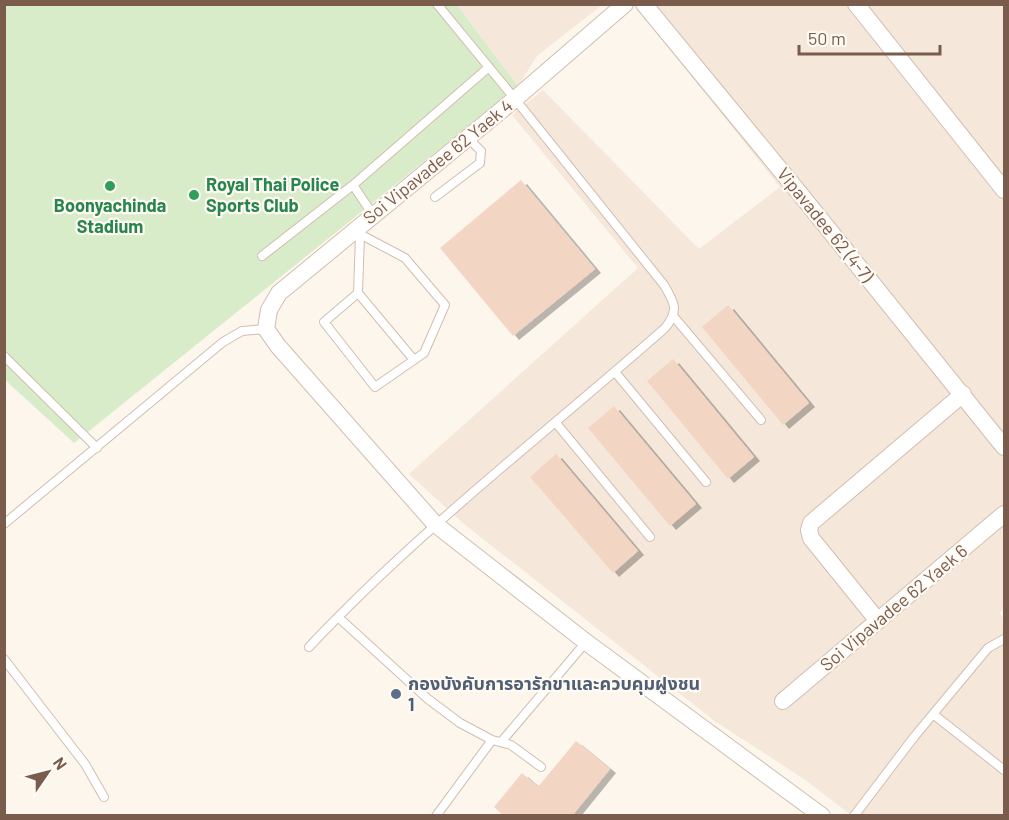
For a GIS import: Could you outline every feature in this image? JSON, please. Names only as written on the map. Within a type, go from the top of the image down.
[{"type":"street","name":"Soi Vipavadee 62 Yaek 4","points":[[266,329],[269,310],[279,293],[357,233],[373,214],[515,99],[625,4]]},
{"type":"street","name":"Vipavadee 62 (4-7)","points":[[644,4],[1005,447]]},
{"type":"street","points":[[856,4],[1005,190]]},
{"type":"street","points":[[266,329],[278,346],[435,524],[586,642],[822,816]]},
{"type":"street","points":[[878,621],[811,537],[809,530],[811,524],[963,394]]},
{"type":"street","name":"Soi Vipavadee 62 Yaek 6","points":[[783,701],[1005,514]]},
{"type":"lane","points":[[309,647],[435,524],[615,372],[665,328],[674,317],[675,310],[671,296],[664,285],[437,4]]},
{"type":"lane","points":[[262,256],[353,186],[489,68]]},
{"type":"lane","points":[[435,197],[480,163],[481,151],[468,138]]},
{"type":"lane","points":[[353,186],[373,214]]},
{"type":"lane","points":[[358,293],[324,322],[375,387],[414,360],[424,353],[446,305],[405,258],[357,233],[358,293],[414,360]]},
{"type":"lane","points":[[674,317],[761,420]]},
{"type":"lane","points":[[4,524],[223,342],[242,331],[266,329]]},
{"type":"lane","points":[[4,356],[97,448]]},
{"type":"lane","points":[[615,372],[706,482]]},
{"type":"lane","points":[[556,423],[650,537]]},
{"type":"lane","points":[[338,617],[428,699],[468,729],[492,740],[511,745],[541,766]]},
{"type":"lane","points":[[854,816],[933,714],[988,648],[1005,639]]},
{"type":"lane","points":[[502,741],[586,642]]},
{"type":"lane","points":[[4,659],[85,764],[104,797]]},
{"type":"lane","points":[[933,714],[1005,770]]},
{"type":"lane","points":[[436,816],[492,740]]},
{"type":"shaded area","points":[[457,5],[602,5],[537,56],[518,86]]},
{"type":"shaded area","points":[[647,5],[1004,5],[1004,609],[999,613],[1004,618],[1004,815],[851,815],[804,779],[716,722],[464,524],[409,474],[638,268],[512,115],[543,90],[699,249],[780,187],[639,11]]},
{"type":"green space","name":"Royal Thai Police Sports Club","points":[[4,5],[457,5],[518,86],[74,443],[5,380]]},
{"type":"building","points":[[521,180],[595,269],[513,336],[440,248]]},
{"type":"building","points":[[728,305],[809,403],[783,425],[702,327]]},
{"type":"building","points":[[673,359],[754,457],[728,479],[647,381]]},
{"type":"building","points":[[614,406],[696,504],[670,526],[588,428]]},
{"type":"building","points":[[556,454],[638,551],[613,573],[530,477]]},
{"type":"building","points":[[576,741],[610,769],[572,816],[504,816],[494,807],[522,773],[538,787]]},
{"type":"place","name":"Boonyachinda Stadium","points":[[110,186]]},
{"type":"place","name":"Royal Thai Police Sports Club","points":[[194,195]]},
{"type":"place","name":"กองบังคับการอารักขาและควบคุมฝูงชน 1","points":[[396,694]]}]
